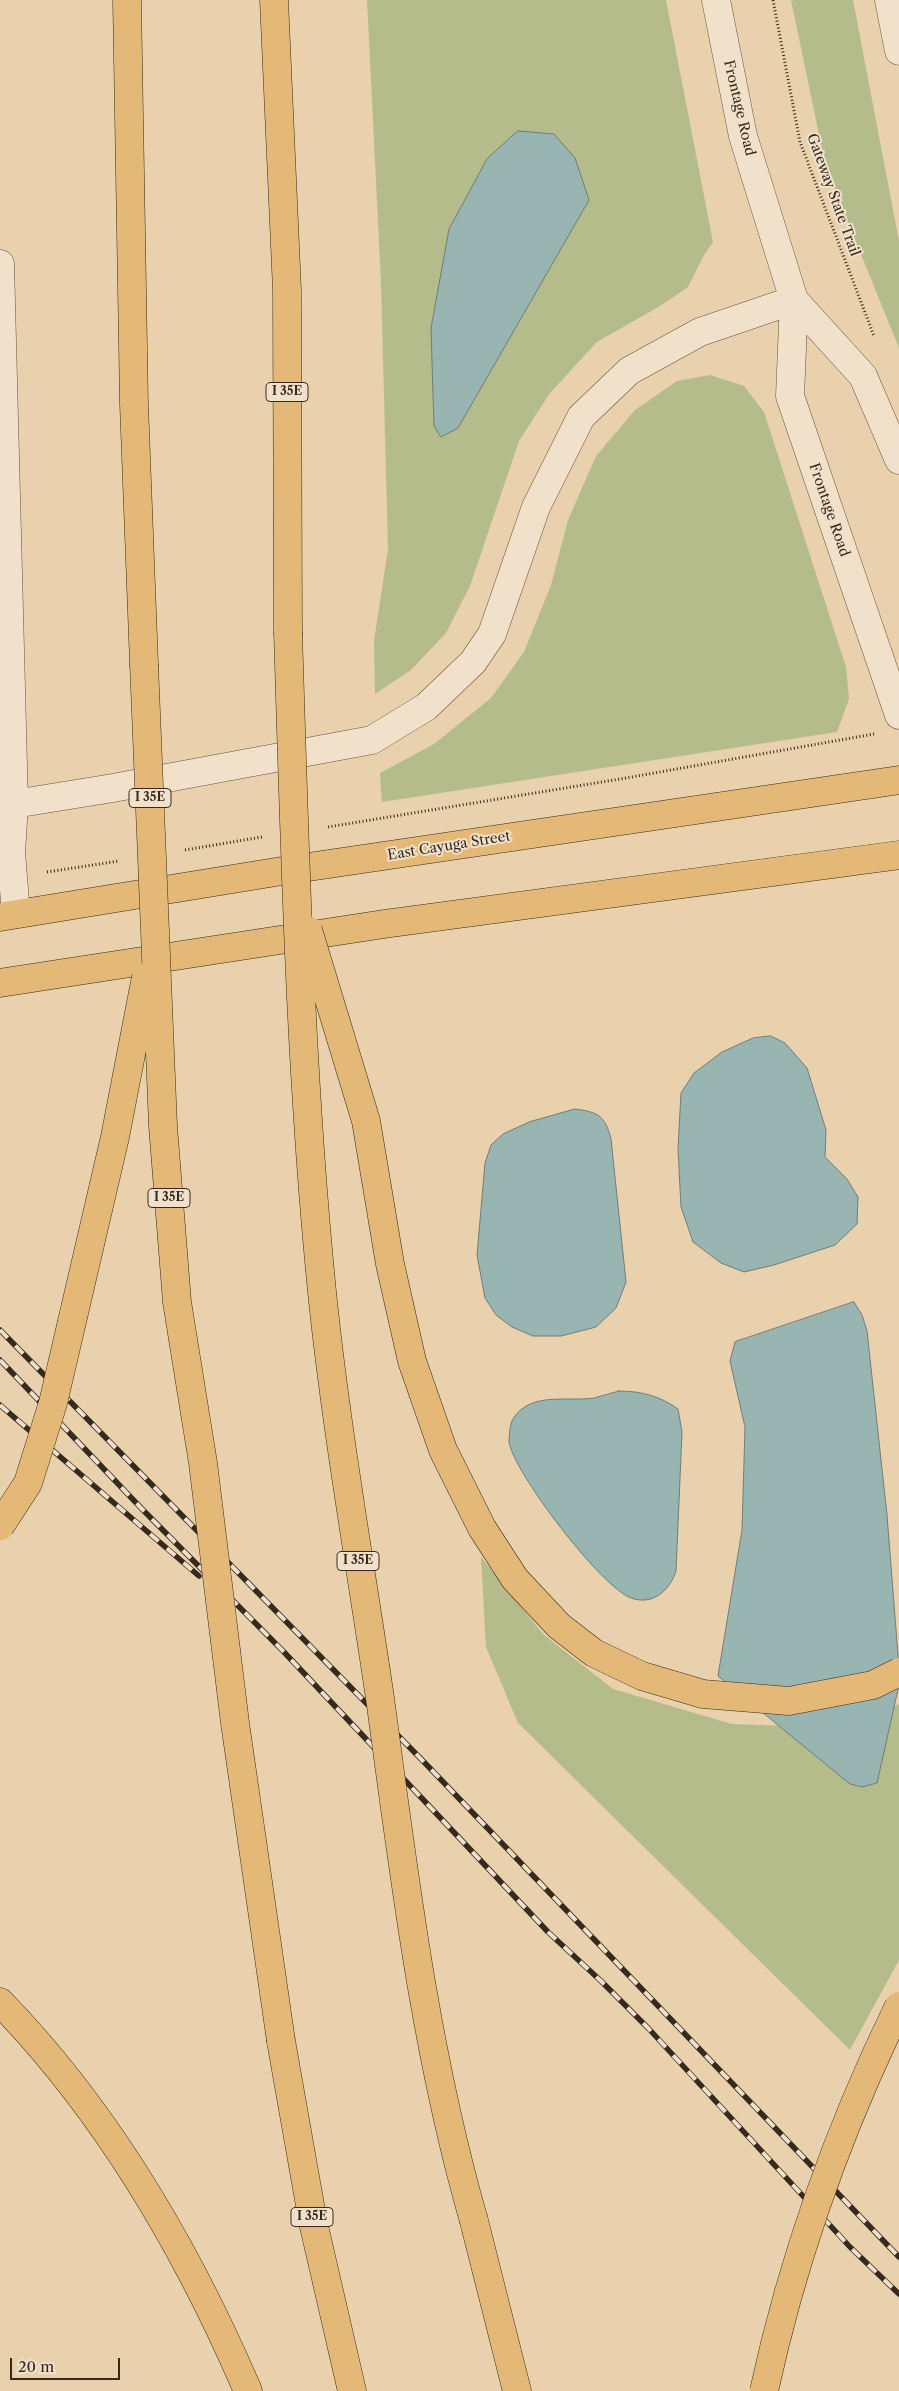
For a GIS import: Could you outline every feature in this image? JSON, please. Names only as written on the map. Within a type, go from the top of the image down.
[{"type":"main road","name":"I 35E","points":[[127,0],[134,404],[163,1126],[177,1302],[202,1463],[235,1722],[281,2041],[313,2222],[352,2391]]},
{"type":"main road","name":"I 35E","points":[[274,0],[287,290],[288,632],[303,1074],[322,1293],[343,1467],[431,2045],[454,2153],[474,2221],[517,2391]]},
{"type":"main road","name":"East Cayuga Street","points":[[8,916],[278,872],[899,780]]},
{"type":"main road","points":[[0,983],[384,924],[899,855]]},
{"type":"main road","points":[[297,893],[366,1121],[390,1264],[412,1361],[442,1450],[482,1528],[515,1579],[559,1626],[594,1653],[642,1676],[703,1694],[789,1700],[873,1685],[899,1672]]},
{"type":"main road","points":[[0,1526],[28,1483],[53,1403],[115,1137],[155,932]]},
{"type":"main road","points":[[0,2002],[26,2028],[118,2146],[190,2267],[220,2326],[248,2391]]},
{"type":"main road","points":[[764,2391],[788,2287],[821,2190],[867,2072],[899,2006]]},
{"type":"street","name":"Frontage Road","points":[[716,0],[743,136],[794,300],[790,396],[889,724]]},
{"type":"street","points":[[889,0],[899,51]]},
{"type":"street","points":[[0,264],[7,804],[12,878],[8,916]]},
{"type":"street","name":"Frontage Road","points":[[794,300],[863,376],[899,460]]},
{"type":"street","points":[[7,804],[113,788],[372,740],[426,707],[473,662],[492,634],[536,507],[581,417],[629,371],[700,332],[794,300]]},
{"type":"path","name":"Gateway State Trail","points":[[774,0],[800,142],[826,215],[875,338]]},
{"type":"path","points":[[324,827],[636,776],[889,724]]},
{"type":"path","points":[[178,851],[266,837]]},
{"type":"path","points":[[12,878],[129,859]]},
{"type":"green space","points":[[367,0],[666,0],[713,242],[704,255],[688,287],[660,306],[597,342],[550,393],[519,441],[470,586],[446,633],[411,670],[375,694],[374,641],[388,549],[381,283]]},
{"type":"green space","points":[[791,0],[853,0],[899,241],[899,348],[826,168]]},
{"type":"green space","points":[[710,375],[744,386],[764,412],[846,667],[849,699],[837,732],[382,802],[380,773],[434,744],[491,698],[524,652],[551,585],[568,520],[596,456],[635,410],[677,381]]},
{"type":"green space","points":[[481,1557],[544,1635],[613,1689],[732,1724],[845,1728],[899,1704],[899,1960],[850,2050],[518,1723],[486,1647]]},
{"type":"water","points":[[518,131],[554,134],[575,158],[589,200],[458,428],[441,437],[434,426],[431,328],[449,229],[487,159]]},
{"type":"water","points":[[771,1036],[785,1043],[807,1068],[826,1130],[825,1157],[847,1179],[858,1197],[857,1224],[835,1245],[774,1265],[744,1272],[721,1263],[693,1242],[681,1207],[678,1149],[681,1093],[694,1073],[722,1052],[753,1038]]},
{"type":"water","points":[[575,1109],[600,1116],[609,1131],[626,1282],[616,1308],[596,1327],[561,1336],[533,1336],[512,1327],[496,1315],[485,1298],[477,1255],[485,1163],[491,1145],[503,1134],[529,1122]]},
{"type":"water","points":[[854,1302],[862,1315],[867,1331],[887,1515],[899,1668],[899,1685],[877,1783],[862,1787],[850,1784],[718,1676],[742,1530],[745,1427],[730,1361],[735,1342]]},
{"type":"water","points":[[619,1391],[650,1395],[671,1404],[678,1409],[682,1432],[676,1571],[670,1584],[660,1595],[646,1600],[631,1598],[617,1589],[581,1552],[561,1528],[526,1478],[514,1457],[509,1442],[510,1427],[513,1419],[520,1410],[529,1404],[539,1401],[594,1398]]},
{"type":"railway","points":[[0,1330],[424,1762],[899,2257]]},
{"type":"railway","points":[[0,1360],[142,1509],[283,1651],[548,1932],[649,2029],[850,2247],[899,2294]]},
{"type":"railway","points":[[0,1405],[199,1576]]}]
